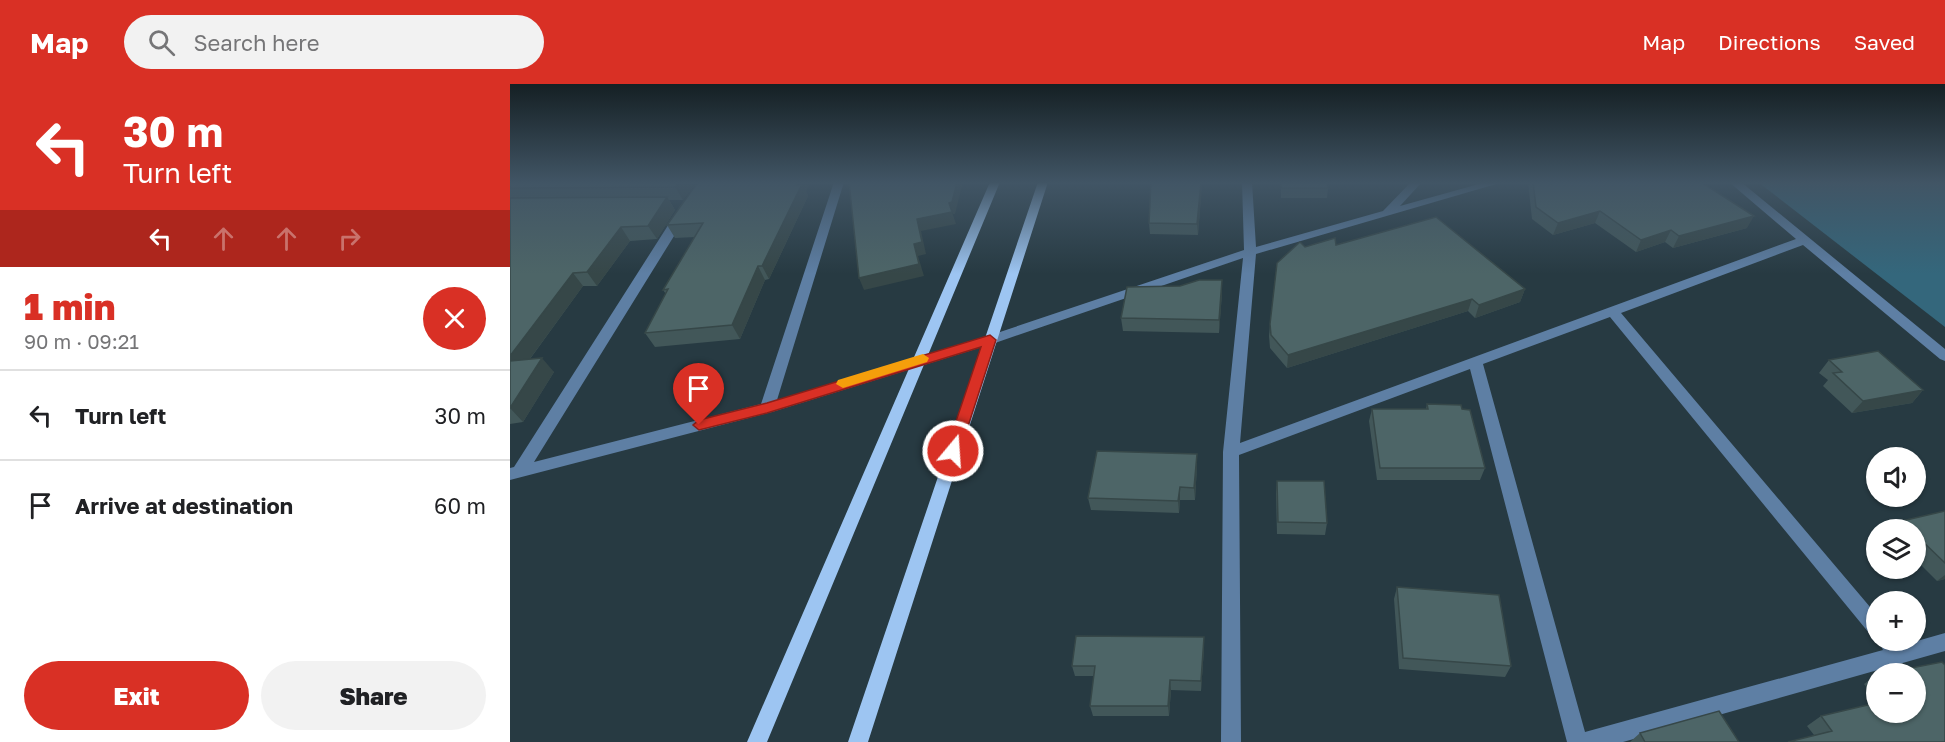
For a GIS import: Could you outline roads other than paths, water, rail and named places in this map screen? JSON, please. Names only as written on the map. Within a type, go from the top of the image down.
[{"type":"main road","points":[[757,742],[982,213]]},
{"type":"main road","points":[[858,742],[1033,213]]},
{"type":"street","points":[[515,472],[676,213]]},
{"type":"street","points":[[767,408],[828,213]]},
{"type":"street","points":[[1231,742],[1231,452],[1250,252],[1248,213]]},
{"type":"street","points":[[515,472],[767,408],[918,360],[990,340],[1250,252],[1386,213]]},
{"type":"street","points":[[1771,213],[1945,356]]},
{"type":"street","points":[[1231,452],[1804,240]]},
{"type":"street","points":[[1612,311],[1866,615]]},
{"type":"street","points":[[1475,362],[1577,742]]},
{"type":"street","points":[[1926,644],[1945,642]]},
{"type":"street","points":[[1586,742],[1883,651]]}]
